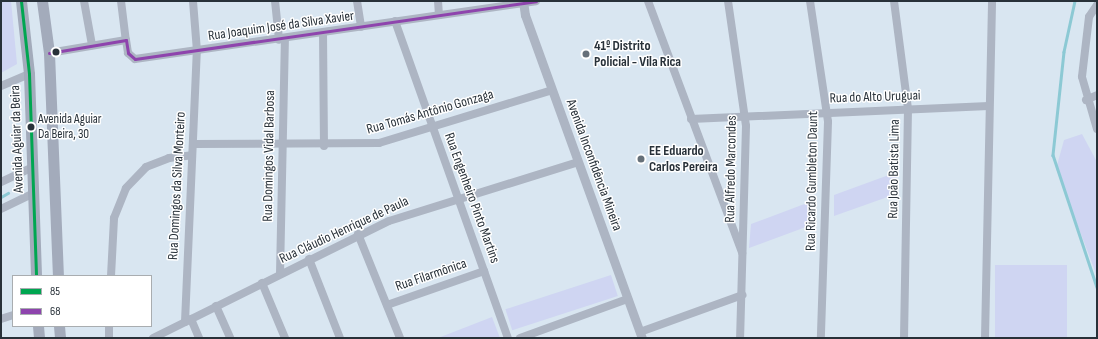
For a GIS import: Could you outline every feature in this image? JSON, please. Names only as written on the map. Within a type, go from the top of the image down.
[{"type":"main road","name":"Avenida Aguiar da Beira","points":[[21,1],[29,74],[36,275]]},
{"type":"main road","points":[[42,1],[49,53],[58,275]]},
{"type":"main road","points":[[38,327],[39,338]]},
{"type":"street","points":[[84,1],[92,45]]},
{"type":"street","points":[[120,1],[126,40],[132,58],[197,51]]},
{"type":"street","name":"Rua Domingos da Silva Monteiro","points":[[188,320],[192,155],[197,51],[193,1]]},
{"type":"street","name":"Rua Domingos Vidal Barbosa","points":[[275,1],[282,40],[283,145],[280,274]]},
{"type":"street","points":[[357,1],[361,27]]},
{"type":"street","points":[[438,1],[439,15]]},
{"type":"street","name":"Rua Joaquim José da Silva Xavier","points":[[197,51],[282,40],[396,21],[536,1]]},
{"type":"street","points":[[648,1],[743,256]]},
{"type":"street","name":"Rua Alfredo Marcondes","points":[[728,1],[746,116],[740,338]]},
{"type":"street","name":"Rua Ricardo Gumbleton Daunt","points":[[810,1],[828,112],[821,338]]},
{"type":"street","name":"Rua João Batista Lima","points":[[894,1],[908,108],[904,338]]},
{"type":"street","points":[[985,338],[992,1]]},
{"type":"street","name":"Avenida Inconfidência Mineira","points":[[523,2],[552,90],[641,335]]},
{"type":"street","points":[[1097,5],[1089,17],[1082,56],[1086,100],[1097,129]]},
{"type":"street","name":"Rua Engenheiro Pinto Martins","points":[[396,21],[432,127],[508,338]]},
{"type":"street","points":[[324,33],[324,146]]},
{"type":"street","points":[[49,53],[126,40]]},
{"type":"street","points":[[1,86],[29,74]]},
{"type":"street","name":"Rua Tomás Antônio Gonzaga","points":[[193,144],[324,146],[379,143],[552,90]]},
{"type":"street","points":[[1086,100],[1097,94]]},
{"type":"street","name":"Rua do Alto Uruguai","points":[[691,119],[908,108],[989,106]]},
{"type":"street","points":[[111,275],[114,218],[126,188],[146,167],[169,158],[192,155]]},
{"type":"street","name":"Rua Cláudio Henrique de Paula","points":[[153,338],[358,234],[457,197],[578,162]]},
{"type":"street","points":[[1,182],[33,167]]},
{"type":"street","points":[[1,209],[34,193]]},
{"type":"street","points":[[358,234],[400,338]]},
{"type":"street","points":[[309,259],[340,338]]},
{"type":"street","name":"Rua Filarmônica","points":[[387,305],[484,271]]},
{"type":"street","points":[[262,283],[285,338]]},
{"type":"street","points":[[641,335],[742,295]]},
{"type":"street","points":[[520,338],[628,299]]},
{"type":"street","points":[[216,306],[230,338]]},
{"type":"street","points":[[1,320],[12,315]]},
{"type":"street","points":[[188,320],[199,338]]},
{"type":"street","points":[[109,327],[109,338]]},
{"type":"shaded area","points":[[1,1],[11,1],[17,64],[1,73]]},
{"type":"shaded area","points":[[1082,134],[1097,162],[1097,276],[1056,169],[1064,140]]},
{"type":"shaded area","points":[[897,172],[896,194],[834,216],[834,195]]},
{"type":"shaded area","points":[[815,200],[814,224],[749,248],[751,224]]},
{"type":"shaded area","points":[[995,265],[1067,265],[1067,338],[995,338]]},
{"type":"shaded area","points":[[611,275],[618,296],[512,330],[505,309]]},
{"type":"shaded area","points":[[492,317],[500,338],[438,338]]},
{"type":"waterway","points":[[1075,1],[1064,52],[1053,155],[1097,287]]},
{"type":"waterway","points":[[1,197],[8,193]]},
{"type":"transit line","name":"85","points":[[21,1],[29,74],[36,275]]},
{"type":"transit line","name":"68","points":[[49,53],[126,40],[128,53],[135,59],[536,1]]},
{"type":"place","name":"41º Distrito Policial - Vila Rica","points":[[586,54]]},
{"type":"place","name":"Avenida Aguiar Da Beira, 30","points":[[31,127]]},
{"type":"place","name":"EE Eduardo Carlos Pereira","points":[[641,159]]}]
